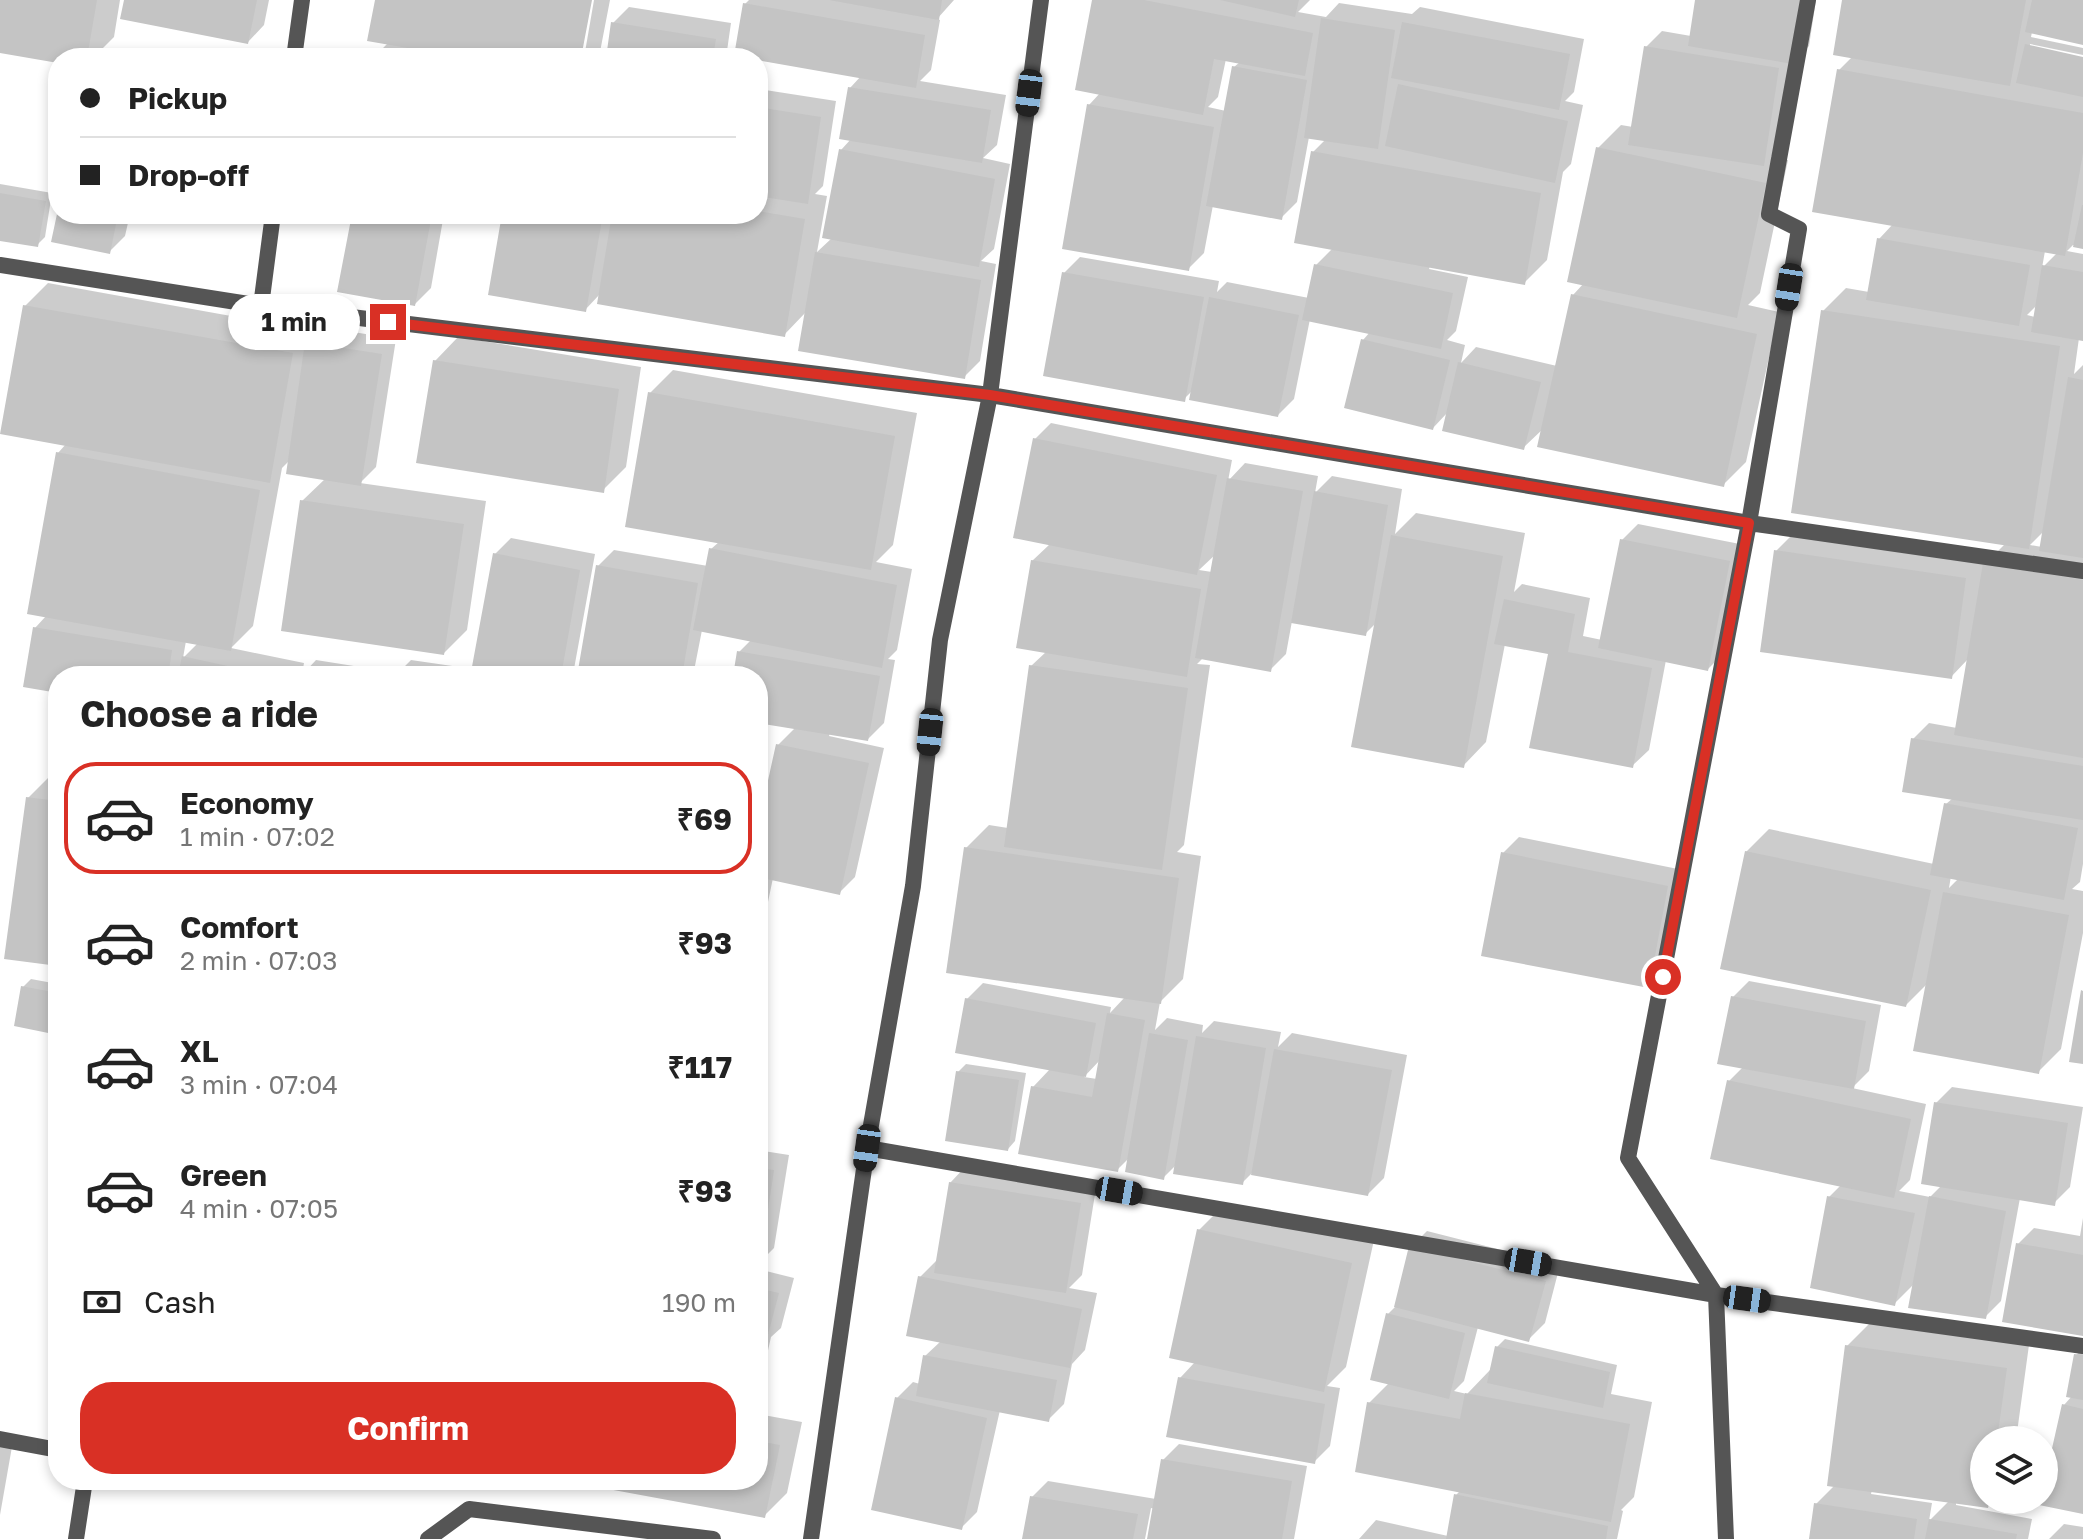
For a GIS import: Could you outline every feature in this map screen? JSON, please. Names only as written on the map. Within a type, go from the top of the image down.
[{"type":"street","points":[[295,48],[302,0]]},
{"type":"street","points":[[811,1539],[867,1148],[913,886],[940,640],[990,395],[1041,0]]},
{"type":"street","points":[[1726,1539],[1716,1295],[1628,1158],[1749,523],[1799,229],[1769,214],[1808,0]]},
{"type":"street","points":[[261,306],[272,224]]},
{"type":"street","points":[[0,265],[261,306],[990,395],[1749,523],[2083,571]]},
{"type":"street","points":[[867,1148],[1716,1295],[2083,1346]]},
{"type":"street","points":[[0,1439],[48,1448]]},
{"type":"street","points":[[76,1539],[83,1490]]},
{"type":"street","points":[[428,1539],[469,1509],[713,1539]]},
{"type":"building","points":[[0,0],[97,0],[89,48],[48,48],[48,61],[0,53]]},
{"type":"building","points":[[124,0],[257,0],[248,44],[120,19]]},
{"type":"building","points":[[375,0],[592,0],[583,48],[408,48],[367,41]]},
{"type":"building","points":[[829,0],[942,0],[939,20]]},
{"type":"building","points":[[1092,0],[1144,0],[1313,33],[1305,76],[1214,59],[1203,115],[1075,90]]},
{"type":"building","points":[[1220,0],[1299,0],[1295,17]]},
{"type":"building","points":[[1695,0],[1804,0],[1793,64],[1688,46]]},
{"type":"building","points":[[1842,0],[2026,0],[2010,86],[1833,55]]},
{"type":"building","points":[[2032,0],[2083,0],[2083,45],[2025,32]]},
{"type":"building","points":[[743,3],[925,35],[916,88],[768,62],[768,48],[735,48]]},
{"type":"building","points":[[1321,18],[1395,30],[1378,149],[1304,138]]},
{"type":"building","points":[[611,22],[716,39],[715,48],[607,48]]},
{"type":"building","points":[[1402,22],[1570,54],[1559,110],[1391,78]]},
{"type":"building","points":[[2025,44],[2083,57],[2083,97],[2016,83]]},
{"type":"building","points":[[1644,46],[1779,68],[1764,166],[1628,145]]},
{"type":"building","points":[[1232,66],[1307,80],[1282,220],[1206,206]]},
{"type":"building","points":[[1837,69],[2083,113],[2083,153],[2065,256],[1812,212]]},
{"type":"building","points":[[1398,84],[1568,121],[1555,183],[1385,146]]},
{"type":"building","points":[[848,87],[991,110],[982,163],[839,139]]},
{"type":"building","points":[[1087,104],[1214,127],[1189,271],[1062,249]]},
{"type":"building","points":[[768,109],[821,117],[808,204],[768,198]]},
{"type":"building","points":[[1596,147],[1766,183],[1737,318],[1567,282]]},
{"type":"building","points":[[839,149],[995,179],[979,267],[822,238]]},
{"type":"building","points":[[1311,151],[1541,193],[1525,285],[1294,243]]},
{"type":"building","points":[[0,193],[46,201],[38,247],[0,241]]},
{"type":"building","points":[[2083,205],[2083,249],[2073,247]]},
{"type":"building","points":[[768,213],[805,219],[785,337],[597,304],[610,224],[768,224]]},
{"type":"building","points":[[55,224],[116,224],[110,254],[51,242]]},
{"type":"building","points":[[350,224],[430,224],[415,306],[337,292]]},
{"type":"building","points":[[500,224],[601,224],[586,312],[488,295]]},
{"type":"building","points":[[1877,238],[2030,265],[2019,326],[1866,300]]},
{"type":"building","points":[[815,252],[981,280],[965,379],[798,351]]},
{"type":"building","points":[[1314,264],[1453,293],[1441,349],[1302,320]]},
{"type":"building","points":[[2042,265],[2083,272],[2083,341],[2031,332]]},
{"type":"building","points":[[1062,272],[1204,297],[1185,402],[1043,376]]},
{"type":"building","points":[[1571,294],[1757,334],[1724,487],[1537,447]]},
{"type":"building","points":[[1209,297],[1299,315],[1278,417],[1189,400]]},
{"type":"building","points":[[23,305],[293,353],[270,483],[0,434]]},
{"type":"building","points":[[1821,310],[2060,346],[2029,549],[1791,513]]},
{"type":"building","points":[[1361,339],[1450,360],[1433,430],[1344,408]]},
{"type":"building","points":[[305,342],[382,354],[361,486],[286,474]]},
{"type":"building","points":[[433,360],[619,389],[604,493],[416,463]]},
{"type":"building","points":[[1458,362],[1541,382],[1524,450],[1442,431]]},
{"type":"building","points":[[2068,377],[2083,380],[2083,558],[2039,551]]},
{"type":"building","points":[[648,392],[895,436],[871,570],[625,527]]},
{"type":"building","points":[[1033,438],[1217,475],[1197,575],[1013,538]]},
{"type":"building","points":[[56,452],[260,490],[231,651],[27,614]]},
{"type":"building","points":[[1227,478],[1303,491],[1271,672],[1195,658]]},
{"type":"building","points":[[1314,491],[1388,505],[1366,636],[1291,623]]},
{"type":"building","points":[[300,500],[464,524],[444,655],[281,631]]},
{"type":"building","points":[[1391,535],[1503,556],[1464,768],[1351,747]]},
{"type":"building","points":[[1620,539],[1730,561],[1708,671],[1598,648]]},
{"type":"building","points":[[709,548],[897,585],[882,668],[693,630]]},
{"type":"building","points":[[1774,550],[1966,578],[1952,679],[1760,652]]},
{"type":"building","points":[[493,553],[580,570],[563,666],[472,666]]},
{"type":"building","points":[[1031,560],[1201,589],[1187,677],[1016,648]]},
{"type":"building","points":[[1983,563],[2083,580],[2083,758],[1954,735]]},
{"type":"building","points":[[596,565],[698,583],[684,666],[579,666]]},
{"type":"building","points":[[1504,599],[1575,614],[1568,652],[1652,668],[1633,768],[1529,748],[1548,654],[1494,644]]},
{"type":"building","points":[[33,627],[172,650],[170,666],[48,666],[48,691],[23,687]]},
{"type":"building","points":[[737,651],[880,676],[868,741],[768,725],[768,666],[735,666]]},
{"type":"building","points":[[182,656],[227,666],[180,666]]},
{"type":"building","points":[[1029,665],[1188,688],[1162,870],[1004,847]]},
{"type":"building","points":[[1911,738],[2083,766],[2083,820],[1902,792]]},
{"type":"building","points":[[776,744],[869,763],[840,895],[768,879],[768,780]]},
{"type":"building","points":[[26,797],[48,800],[48,965],[4,959]]},
{"type":"building","points":[[1944,803],[2078,828],[2064,900],[1930,875]]},
{"type":"building","points":[[964,847],[1179,878],[1161,1004],[946,973]]},
{"type":"building","points":[[1745,851],[1931,890],[1906,1007],[1720,969]]},
{"type":"building","points":[[1501,852],[1668,886],[1649,988],[1481,956]]},
{"type":"building","points":[[1943,892],[2069,915],[2039,1074],[1913,1051]]},
{"type":"building","points":[[21,986],[48,991],[48,1033],[14,1026]]},
{"type":"building","points":[[2083,991],[2083,1064],[2069,1062]]},
{"type":"building","points":[[1731,996],[1866,1021],[1854,1089],[1717,1064]]},
{"type":"building","points":[[965,998],[1096,1023],[1086,1077],[955,1053]]},
{"type":"building","points":[[1107,1013],[1145,1020],[1118,1172],[1018,1154],[1031,1086],[1092,1097]]},
{"type":"building","points":[[1149,1033],[1188,1040],[1164,1180],[1125,1172]]},
{"type":"building","points":[[1196,1036],[1266,1048],[1243,1185],[1173,1174]]},
{"type":"building","points":[[1274,1049],[1392,1070],[1368,1196],[1251,1175]]},
{"type":"building","points":[[956,1071],[1019,1080],[1008,1151],[945,1141]]},
{"type":"building","points":[[1727,1080],[1911,1119],[1894,1198],[1710,1159]]},
{"type":"building","points":[[1934,1102],[2068,1123],[2055,1206],[1921,1184]]},
{"type":"building","points":[[768,1169],[774,1170],[768,1209]]},
{"type":"building","points":[[949,1182],[1081,1203],[1066,1293],[934,1273]]},
{"type":"building","points":[[1827,1196],[1915,1213],[1895,1306],[1810,1288]]},
{"type":"building","points":[[1929,1196],[2006,1211],[1986,1319],[1908,1308]]},
{"type":"building","points":[[1197,1229],[1352,1263],[1324,1392],[1169,1358]]},
{"type":"building","points":[[2016,1243],[2083,1255],[2083,1336],[2002,1322]]},
{"type":"building","points":[[1409,1246],[1546,1281],[1529,1342],[1394,1307]]},
{"type":"building","points":[[918,1276],[1082,1309],[1070,1368],[906,1336]]},
{"type":"building","points":[[768,1290],[779,1293],[768,1335]]},
{"type":"building","points":[[1386,1313],[1465,1333],[1449,1399],[1370,1380]]},
{"type":"building","points":[[1845,1345],[2007,1368],[1999,1426],[1970,1426],[1970,1506],[1827,1486]]},
{"type":"building","points":[[1495,1346],[1610,1372],[1603,1408],[1487,1383]]},
{"type":"building","points":[[2074,1354],[2083,1355],[2083,1400],[2066,1397]]},
{"type":"building","points":[[923,1355],[1057,1380],[1049,1422],[916,1396]]},
{"type":"building","points":[[1178,1377],[1325,1404],[1315,1464],[1166,1437]]},
{"type":"building","points":[[1465,1393],[1630,1424],[1611,1522],[1355,1472],[1367,1402],[1460,1419]]},
{"type":"building","points":[[895,1397],[987,1418],[962,1530],[871,1510]]},
{"type":"building","points":[[2062,1404],[2083,1409],[2083,1514],[2058,1509],[2057,1426]]},
{"type":"building","points":[[768,1443],[780,1445],[765,1518],[613,1490],[768,1490]]},
{"type":"building","points":[[1161,1459],[1292,1481],[1282,1539],[1147,1539]]},
{"type":"building","points":[[1454,1494],[1608,1526],[1606,1539],[1446,1539]]},
{"type":"building","points":[[1030,1496],[1138,1514],[1133,1539],[1022,1539]]},
{"type":"building","points":[[1814,1503],[1917,1519],[1914,1539],[1809,1539]]},
{"type":"building","points":[[1929,1519],[2017,1534],[2016,1539],[1925,1539]]},
{"type":"route","points":[[388,322],[990,395],[1749,523],[1663,977]]}]
